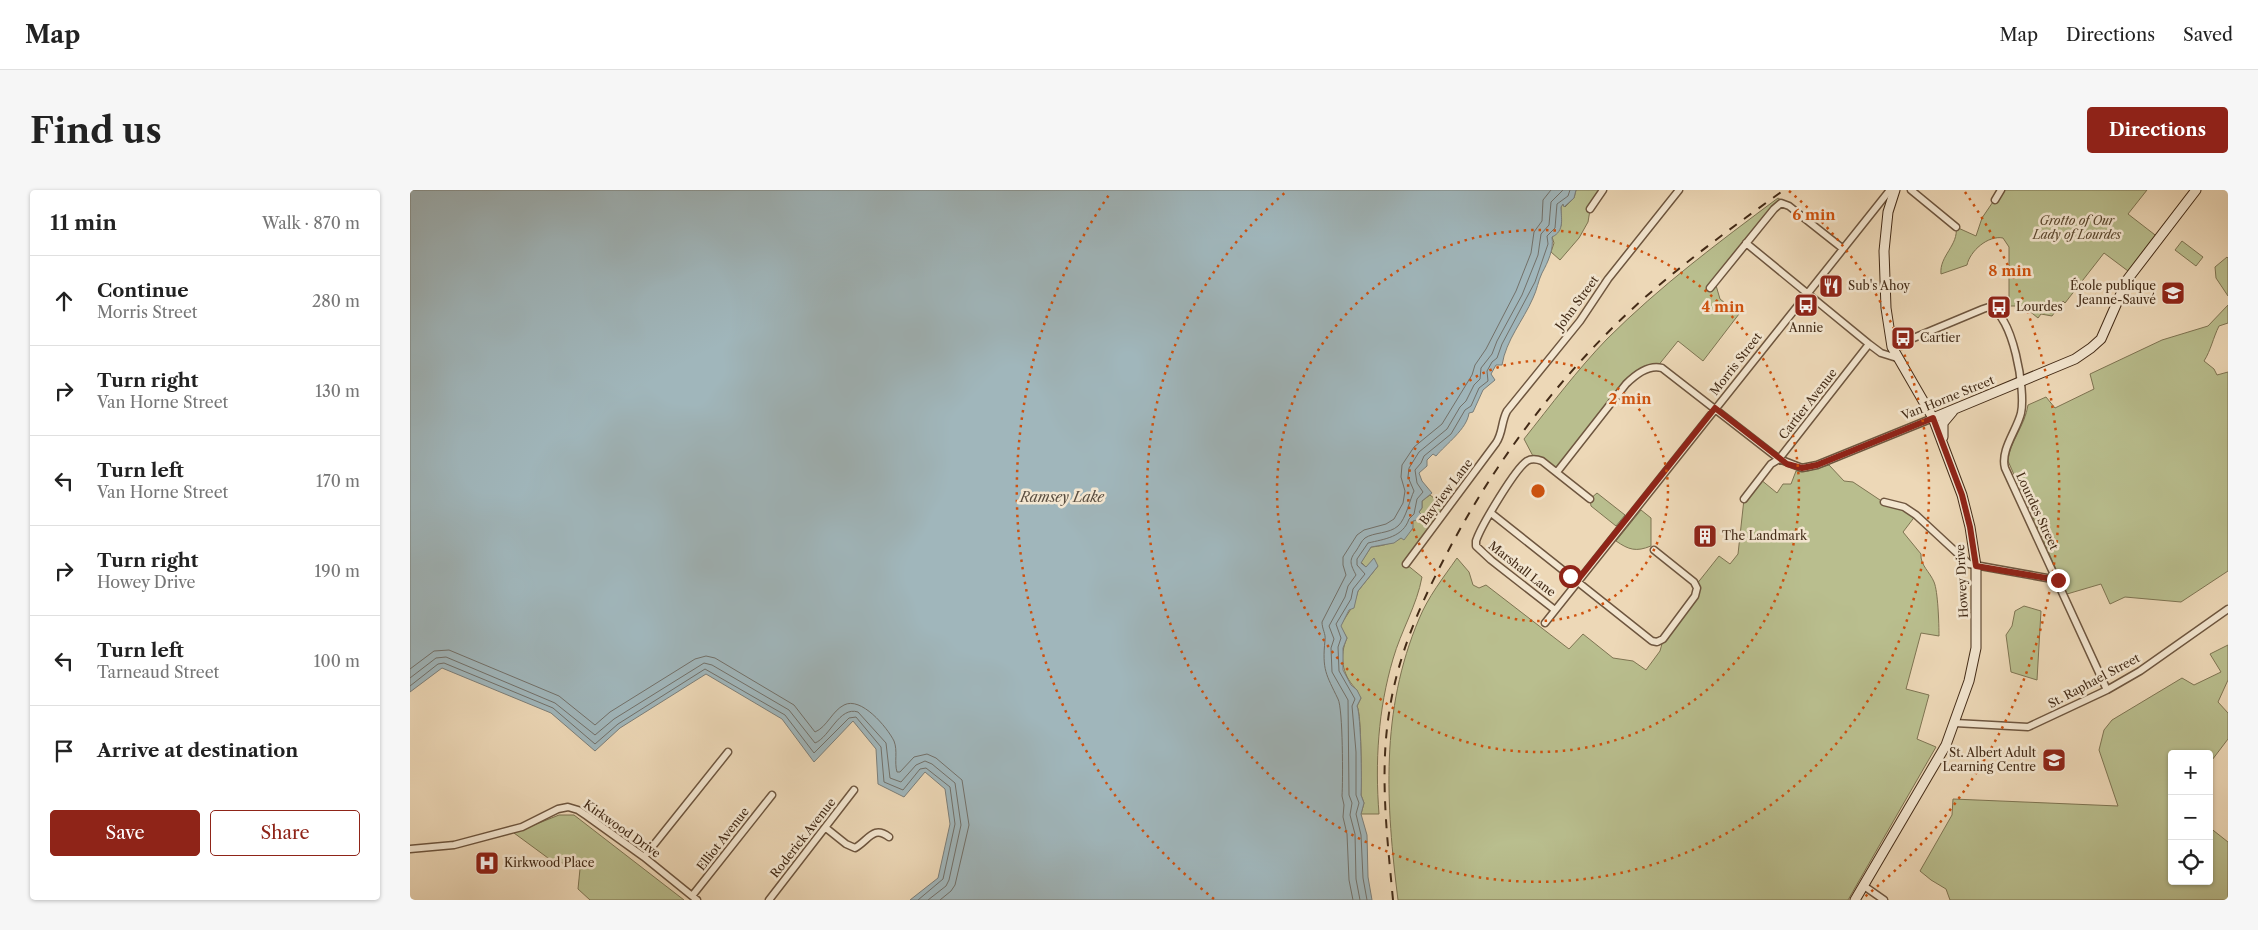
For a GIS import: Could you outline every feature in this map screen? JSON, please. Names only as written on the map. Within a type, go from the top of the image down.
[{"type":"main road","name":"Howey Drive","points":[[1855,900],[1939,759],[1955,723],[1975,659],[1976,566],[1967,511],[1957,476],[1933,418],[1892,347],[1886,308],[1884,251],[1888,212],[1895,190]]},
{"type":"main road","name":"Van Horne Street","points":[[1933,418],[2075,359],[2092,348],[2101,338],[2127,280],[2196,190]]},
{"type":"main road","points":[[1943,445],[1944,423],[1954,410]]},
{"type":"street","points":[[1590,210],[1603,190]]},
{"type":"street","name":"John Street","points":[[1502,432],[1503,418],[1507,411],[1580,321],[1608,279],[1678,190]]},
{"type":"street","name":"Morris Street","points":[[1545,623],[1890,190]]},
{"type":"street","points":[[1911,190],[1956,227]]},
{"type":"street","points":[[1995,200],[2000,190]]},
{"type":"street","points":[[1710,288],[1774,209],[1781,203],[1789,206],[1842,248]]},
{"type":"street","points":[[1746,243],[1869,344],[1881,353],[1897,358]]},
{"type":"street","name":"Lourdes Street","points":[[1892,347],[1989,307],[1995,309],[2001,316],[2010,336],[2021,382],[2021,412],[2006,449],[2004,464],[2107,690]]},
{"type":"street","name":"Cartier Avenue","points":[[1744,499],[1771,464],[1779,459],[1869,344]]},
{"type":"street","name":"Van Horne Street","points":[[1556,472],[1626,384],[1637,373],[1654,367],[1662,368],[1779,459],[1794,466],[1809,467],[1933,418]]},
{"type":"street","name":"Bayview Lane","points":[[1406,564],[1470,480],[1496,444],[1502,432]]},
{"type":"street","points":[[1590,499],[1542,461],[1534,459],[1528,460],[1521,467],[1491,513],[1652,641],[1657,642],[1663,639],[1695,596],[1696,588],[1694,582],[1654,550]]},
{"type":"street","points":[[1884,502],[1910,511],[1965,562],[1976,566],[2058,580]]},
{"type":"street","name":"Marshall Lane","points":[[1491,513],[1479,534],[1476,546],[1555,610]]},
{"type":"street","name":"St. Raphael Street","points":[[1955,723],[2028,727],[2107,690],[2140,671],[2228,609]]},
{"type":"street","points":[[644,857],[728,752]]},
{"type":"street","name":"Roderick Avenue","points":[[769,900],[854,790]]},
{"type":"street","name":"Elliot Avenue","points":[[695,898],[772,795]]},
{"type":"street","name":"Kirkwood Drive","points":[[410,849],[454,845],[522,827],[558,809],[568,807],[578,810],[644,857],[695,898]]},
{"type":"street","points":[[826,828],[846,844],[855,848],[876,832],[882,832],[889,837]]},
{"type":"street","points":[[1864,886],[1884,900]]},
{"type":"green space","points":[[1576,190],[1603,190],[1590,210],[1588,222],[1579,238],[1560,260],[1551,252],[1554,243],[1552,237],[1561,226],[1561,207],[1563,204],[1565,207],[1574,198]]},
{"type":"green space","name":"Grotto of Our Lady of Lourdes","points":[[2001,190],[2147,190],[2128,214],[2159,238],[2132,274],[2104,253],[2065,303],[2063,301],[2052,316],[2041,314],[2038,318],[2023,306],[2009,306],[2009,247],[2003,238],[1991,239],[1980,245],[1972,254],[1967,265],[1941,274],[1943,262],[1955,239],[1956,227],[1976,236],[1982,218]]},
{"type":"green space","points":[[1778,198],[1781,200],[1715,282],[1720,299],[1739,314],[1703,361],[1678,341],[1657,367],[1637,374],[1557,472],[1534,458],[1524,439],[1575,375],[1607,339],[1669,283]]},
{"type":"green space","points":[[2182,241],[2203,257],[2196,266],[2175,250]]},
{"type":"green space","points":[[2227,257],[2228,296],[2216,278],[2215,267]]},
{"type":"green space","points":[[2228,305],[2228,323],[2219,326],[2204,361],[2214,369],[2217,375],[2228,372],[2228,571],[2181,602],[2125,597],[2110,604],[2101,584],[2067,594],[2008,461],[2011,448],[2024,420],[2028,405],[2046,397],[2055,408],[2094,389],[2090,374],[2162,340],[2208,326]]},
{"type":"green space","points":[[1829,465],[1844,481],[1853,482],[1883,502],[1898,506],[1916,515],[1903,532],[1921,554],[1924,565],[1934,582],[1939,636],[1921,633],[1906,689],[1929,695],[1917,739],[1936,747],[1848,900],[1398,900],[1391,829],[1389,758],[1398,688],[1406,654],[1419,619],[1436,588],[1457,558],[1469,572],[1473,585],[1479,588],[1486,585],[1569,649],[1583,634],[1613,658],[1633,661],[1646,670],[1660,651],[1663,640],[1695,596],[1696,585],[1719,556],[1730,564],[1738,554],[1744,499],[1760,479],[1777,493],[1783,484],[1791,484],[1796,471],[1808,471]]},
{"type":"green space","points":[[1597,493],[1625,515],[1616,526],[1591,506],[1590,499]]},
{"type":"green space","points":[[1430,495],[1448,509],[1406,564],[1422,577],[1393,659],[1384,697],[1377,775],[1379,814],[1361,814],[1364,803],[1361,795],[1360,734],[1357,706],[1361,698],[1345,671],[1343,651],[1347,638],[1340,626],[1354,604],[1358,591],[1378,566],[1366,567],[1361,562],[1371,547],[1391,543],[1408,532],[1413,521],[1422,516],[1419,512],[1422,508],[1422,501]]},
{"type":"green space","points":[[1641,510],[1651,518],[1651,546],[1641,549],[1629,548],[1616,541]]},
{"type":"green space","points":[[2024,606],[2041,611],[2037,680],[2011,672],[2006,635],[2012,626],[2015,611]]},
{"type":"green space","points":[[2228,645],[2228,680],[2218,702],[2228,713],[2228,739],[2213,759],[2213,750],[2168,750],[2168,885],[2213,885],[2213,830],[2228,842],[2228,900],[1950,900],[1946,889],[1920,871],[1952,815],[1953,799],[2118,806],[2099,750],[2104,730],[2112,720],[2182,678],[2194,685],[2221,672],[2210,654]]},
{"type":"green space","points":[[559,815],[574,815],[684,900],[590,900],[578,889],[580,869],[548,858],[514,833]]},
{"type":"water","name":"Ramsey Lake","points":[[410,190],[1576,190],[1574,198],[1564,207],[1563,204],[1561,207],[1561,228],[1552,237],[1552,246],[1548,260],[1533,298],[1507,347],[1502,365],[1496,365],[1491,374],[1495,380],[1483,390],[1473,412],[1469,413],[1460,430],[1436,456],[1433,454],[1427,460],[1427,466],[1419,473],[1422,481],[1432,493],[1422,501],[1422,508],[1419,512],[1423,516],[1421,519],[1413,521],[1413,528],[1404,540],[1401,538],[1394,543],[1371,547],[1361,563],[1366,567],[1374,558],[1378,566],[1358,591],[1354,608],[1349,610],[1341,626],[1347,638],[1343,648],[1343,670],[1361,698],[1357,706],[1360,735],[1361,795],[1364,803],[1361,814],[1367,835],[1368,877],[1372,900],[910,900],[938,878],[950,824],[945,789],[925,772],[904,797],[878,784],[876,749],[853,721],[814,762],[782,719],[706,674],[620,728],[595,751],[551,713],[442,668],[410,692]]},
{"type":"railway","points":[[1393,900],[1385,803],[1385,755],[1390,707],[1405,648],[1419,611],[1463,523],[1505,457],[1528,426],[1577,365],[1603,337],[1668,278],[1784,190]]},
{"type":"place","name":"Sub's Ahoy","points":[[1831,286]]},
{"type":"place","name":"École publique Jeanne-Sauvé","points":[[2173,293]]},
{"type":"place","name":"Annie","points":[[1806,305]]},
{"type":"place","name":"Lourdes","points":[[1999,307]]},
{"type":"place","name":"Cartier","points":[[1903,338]]},
{"type":"place","name":"The Landmark","points":[[1705,536]]},
{"type":"place","name":"St. Albert Adult Learning Centre","points":[[2054,760]]},
{"type":"place","name":"Kirkwood Place","points":[[487,863]]},
{"type":"route","points":[[1570,576],[1577,581],[1715,408],[1779,459],[1787,464],[1802,468],[1817,465],[1933,418],[1957,476],[1967,511],[1976,566],[2058,580]]}]
